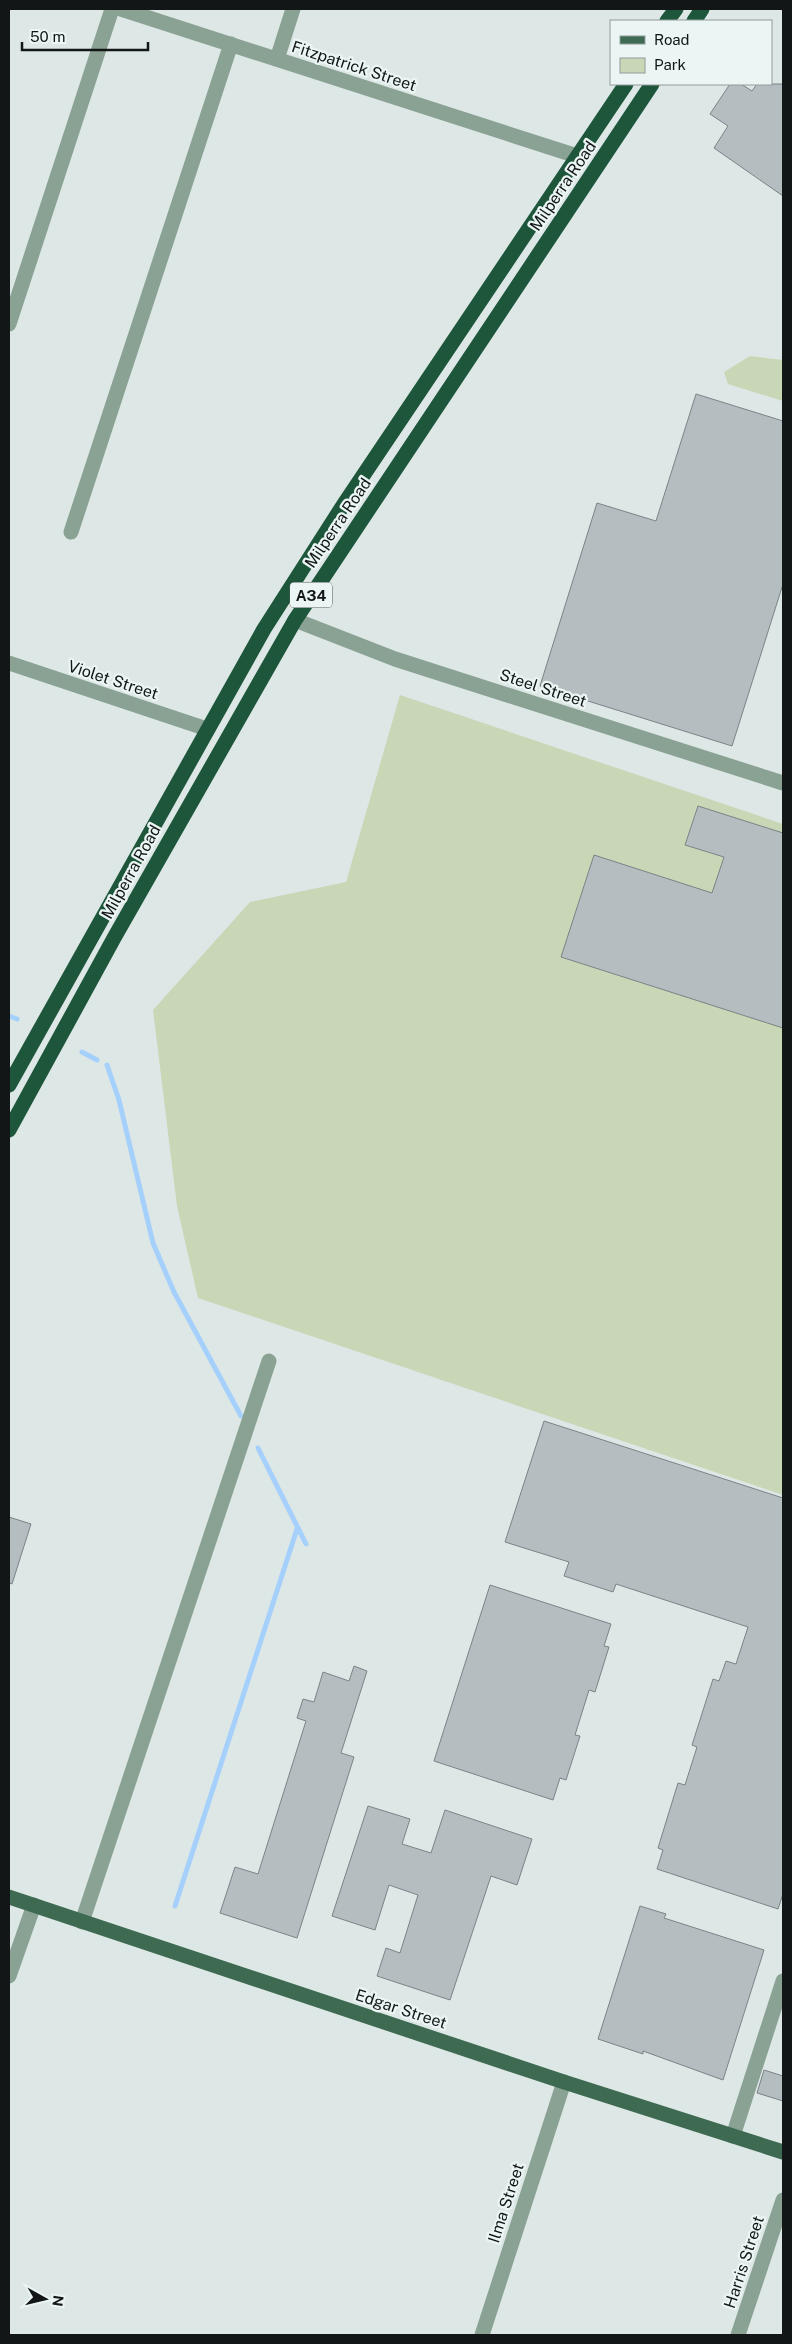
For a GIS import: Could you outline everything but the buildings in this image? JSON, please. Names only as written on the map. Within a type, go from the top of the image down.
[{"type":"highway","points":[[668,20],[676,9]]},
{"type":"highway","points":[[695,20],[702,9]]},
{"type":"highway","name":"Milperra Road","points":[[9,1085],[264,628],[344,504],[625,85]]},
{"type":"highway","name":"Milperra Road","points":[[9,1130],[114,938],[295,620],[651,85]]},
{"type":"main road","name":"Edgar Street","points":[[9,1897],[564,2082],[783,2152]]},
{"type":"street","points":[[9,324],[112,9]]},
{"type":"street","name":"Fitzpatrick Street","points":[[120,9],[577,156]]},
{"type":"street","points":[[277,60],[293,9]]},
{"type":"street","points":[[71,532],[231,44]]},
{"type":"street","name":"Steel Street","points":[[295,620],[395,659],[783,783]]},
{"type":"street","name":"Violet Street","points":[[9,663],[207,730]]},
{"type":"street","points":[[82,1922],[270,1361]]},
{"type":"street","points":[[9,1976],[34,1906]]},
{"type":"street","points":[[733,2136],[783,1981]]},
{"type":"street","name":"Ilma Street","points":[[482,2335],[564,2082]]},
{"type":"street","name":"Harris Street","points":[[738,2335],[783,2200]]},
{"type":"green space","points":[[750,356],[783,360],[783,401],[728,384],[724,372]]},
{"type":"green space","points":[[400,695],[783,824],[783,1495],[198,1298],[177,1206],[153,1010],[250,902],[346,882]]},
{"type":"waterway","points":[[9,1016],[17,1019]]},
{"type":"waterway","points":[[82,1052],[97,1060]]},
{"type":"waterway","points":[[107,1065],[119,1100],[153,1243],[174,1292],[241,1416]]},
{"type":"waterway","points":[[258,1448],[306,1544]]},
{"type":"waterway","points":[[175,1906],[297,1529]]}]
